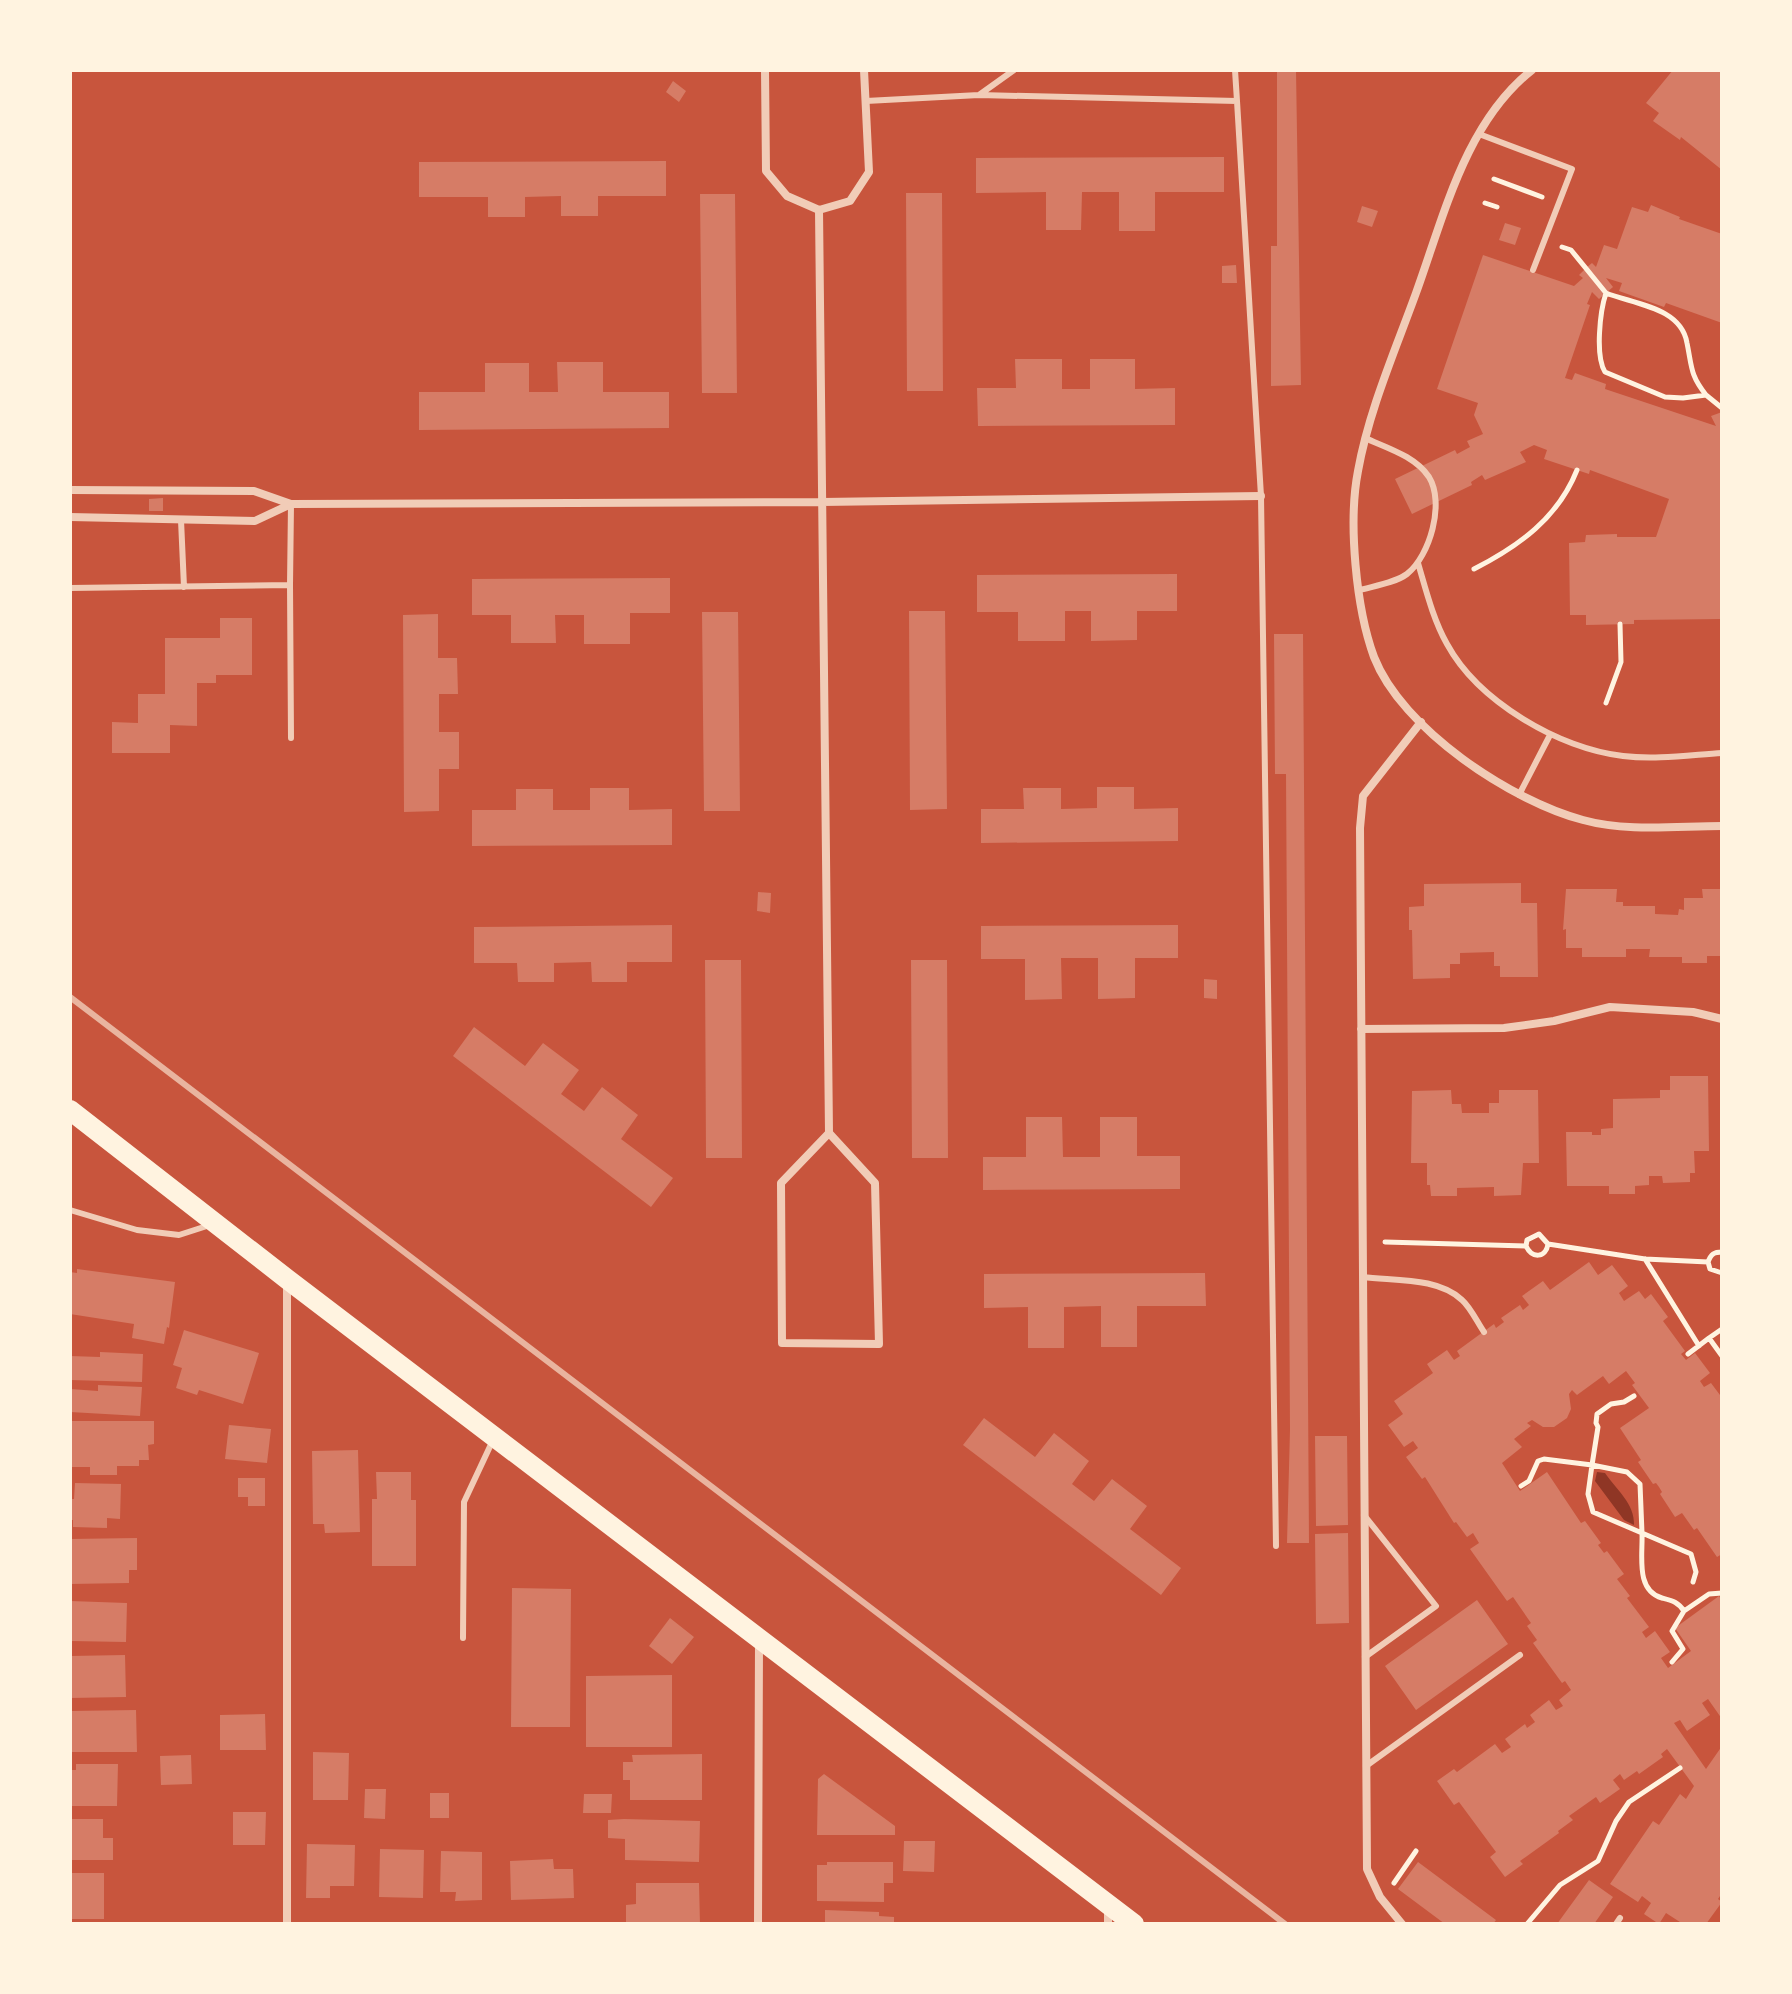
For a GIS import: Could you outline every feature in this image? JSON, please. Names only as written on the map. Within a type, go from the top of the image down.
[{"type":"main road","points":[[70,1110],[759,1638],[1108,1914],[1134,1924]]},
{"type":"street","points":[[765,70],[766,171],[787,196],[819,210],[850,201],[869,172],[864,70]]},
{"type":"street","points":[[1532,70],[1518,81],[1489,116],[1462,167],[1365,438],[1357,473],[1353,532],[1360,590],[1374,658],[1401,701],[1436,737],[1537,805],[1586,821],[1631,826],[1722,826]]},
{"type":"street","points":[[819,210],[829,1133],[875,1183],[879,1344],[782,1343],[781,1183],[829,1133]]},
{"type":"street","points":[[70,490],[254,491],[291,504],[1261,496]]},
{"type":"street","points":[[70,517],[255,521],[291,504]]},
{"type":"street","points":[[1402,1924],[1380,1897],[1367,1869],[1360,828],[1363,796],[1421,722]]},
{"type":"street","points":[[1361,1029],[1504,1028],[1554,1021],[1610,1007],[1693,1012],[1722,1019]]},
{"type":"street","points":[[287,1279],[287,1924]]},
{"type":"street","points":[[758,1924],[759,1638]]},
{"type":"lane","points":[[979,95],[1014,70]]},
{"type":"lane","points":[[1235,70],[1261,496],[1276,1546]]},
{"type":"lane","points":[[866,101],[979,95],[1237,101]]},
{"type":"lane","points":[[1479,134],[1572,169],[1533,270]]},
{"type":"lane","points":[[1360,590],[1405,576],[1418,563],[1436,517],[1433,486],[1428,475],[1411,460],[1365,438]]},
{"type":"lane","points":[[291,504],[291,738]]},
{"type":"lane","points":[[181,520],[184,587]]},
{"type":"lane","points":[[1418,563],[1447,646],[1474,680],[1510,710],[1550,735],[1584,748],[1623,756],[1722,753]]},
{"type":"lane","points":[[70,588],[290,585]]},
{"type":"lane","points":[[1519,795],[1550,735]]},
{"type":"lane","points":[[70,1210],[137,1230],[179,1235],[215,1223]]},
{"type":"lane","points":[[1363,1277],[1424,1283],[1446,1290],[1462,1299],[1484,1332]]},
{"type":"lane","points":[[463,1638],[464,1502],[495,1437]]},
{"type":"lane","points":[[1364,1515],[1436,1606],[1365,1657]]},
{"type":"lane","points":[[1366,1766],[1520,1655]]},
{"type":"path","points":[[1494,179],[1545,198]]},
{"type":"path","points":[[1485,203],[1497,207]]},
{"type":"path","points":[[1562,247],[1571,250],[1606,293],[1660,311],[1678,324],[1687,339],[1692,374],[1709,397],[1722,408]]},
{"type":"path","points":[[1606,293],[1602,304],[1600,357],[1605,372],[1665,397],[1722,400]]},
{"type":"path","points":[[1474,569],[1516,545],[1541,524],[1563,498],[1577,470]]},
{"type":"path","points":[[1606,703],[1621,662],[1620,624]]},
{"type":"path","points":[[1548,1244],[1547,1251],[1535,1256],[1529,1253],[1526,1246],[1527,1240],[1539,1234],[1548,1244],[1645,1259],[1708,1262]]},
{"type":"path","points":[[1385,1242],[1526,1246]]},
{"type":"path","points":[[1722,1252],[1710,1256],[1708,1262],[1710,1269],[1722,1273]]},
{"type":"path","points":[[1645,1259],[1699,1346]]},
{"type":"path","points":[[1688,1354],[1722,1329]]},
{"type":"path","points":[[1709,1338],[1722,1356]]},
{"type":"path","points":[[1634,1396],[1611,1404],[1597,1414],[1588,1502],[1593,1512],[1691,1554],[1696,1572],[1693,1582]]},
{"type":"path","points":[[1521,1486],[1529,1481],[1538,1461],[1544,1459],[1619,1469],[1636,1479],[1641,1489],[1644,1582],[1652,1593],[1679,1603],[1684,1611]]},
{"type":"path","points":[[1672,1662],[1683,1649],[1672,1631],[1684,1611],[1709,1594],[1722,1593]]},
{"type":"path","points":[[1527,1924],[1560,1885],[1598,1861],[1616,1821],[1629,1802],[1680,1768]]},
{"type":"path","points":[[1393,1884],[1416,1851]]},
{"type":"shaded area","points":[[1597,1472],[1605,1473],[1624,1497],[1634,1525],[1624,1520],[1595,1481]]},
{"type":"building","points":[[1277,70],[1296,70],[1301,385],[1271,386],[1271,246],[1277,246]]},
{"type":"building","points":[[1673,70],[1722,70],[1722,170],[1681,137],[1680,140],[1653,121],[1659,113],[1646,103]]},
{"type":"building","points":[[673,81],[686,91],[679,102],[666,92]]},
{"type":"building","points":[[1224,157],[1224,192],[1155,192],[1155,231],[1119,231],[1119,192],[1082,192],[1081,230],[1046,230],[1046,192],[976,193],[976,158]]},
{"type":"building","points":[[666,161],[666,196],[598,196],[598,216],[561,216],[561,196],[525,197],[525,217],[488,217],[488,197],[419,197],[419,162]]},
{"type":"building","points":[[906,193],[942,193],[943,391],[907,391]]},
{"type":"building","points":[[700,194],[735,194],[737,393],[702,393]]},
{"type":"building","points":[[1651,205],[1722,234],[1722,323],[1666,303],[1664,307],[1619,291],[1622,283],[1606,278],[1613,287],[1599,299],[1592,292],[1565,378],[1572,380],[1575,373],[1606,384],[1605,389],[1716,426],[1711,416],[1722,412],[1722,619],[1634,620],[1634,624],[1586,625],[1586,615],[1570,615],[1569,543],[1585,542],[1586,535],[1656,537],[1669,499],[1590,470],[1589,474],[1544,459],[1547,450],[1534,445],[1520,452],[1526,462],[1485,480],[1482,475],[1471,482],[1472,485],[1412,514],[1395,479],[1455,450],[1457,454],[1470,447],[1467,441],[1483,434],[1474,415],[1478,403],[1437,389],[1483,255],[1574,286],[1583,278],[1579,275],[1586,268],[1592,263],[1596,267],[1604,245],[1617,249],[1632,207],[1648,212]]},
{"type":"building","points":[[1362,206],[1378,211],[1372,227],[1357,222]]},
{"type":"building","points":[[1505,223],[1521,228],[1515,245],[1499,240]]},
{"type":"building","points":[[1236,265],[1237,283],[1222,283],[1222,266]]},
{"type":"building","points":[[1015,359],[1062,359],[1062,389],[1090,389],[1090,359],[1135,359],[1135,389],[1175,388],[1175,425],[978,426],[977,388],[1016,388]]},
{"type":"building","points":[[557,362],[603,362],[603,392],[669,392],[669,428],[419,430],[419,392],[485,392],[485,363],[529,363],[529,392],[558,392]]},
{"type":"building","points":[[163,498],[163,511],[149,511],[149,499]]},
{"type":"building","points":[[1177,574],[1177,611],[1137,611],[1137,640],[1091,641],[1091,611],[1065,611],[1065,641],[1018,641],[1018,612],[977,612],[977,575]]},
{"type":"building","points":[[670,578],[670,613],[630,613],[630,644],[584,644],[584,615],[555,615],[556,643],[511,643],[511,615],[472,615],[472,579]]},
{"type":"building","points":[[909,611],[945,611],[947,809],[910,810]]},
{"type":"building","points":[[702,612],[738,612],[740,811],[704,811]]},
{"type":"building","points":[[438,614],[438,658],[457,658],[458,694],[439,694],[439,732],[459,732],[459,769],[439,769],[439,811],[404,812],[403,615]]},
{"type":"building","points":[[220,618],[252,618],[252,675],[216,675],[216,683],[197,683],[197,726],[170,725],[170,753],[112,753],[112,722],[138,723],[138,694],[165,694],[165,638],[220,638]]},
{"type":"building","points":[[1274,634],[1303,634],[1309,1543],[1287,1543],[1290,1430],[1286,774],[1275,774]]},
{"type":"building","points":[[1097,787],[1134,787],[1134,809],[1178,808],[1178,841],[981,843],[981,809],[1024,809],[1023,788],[1061,788],[1061,809],[1097,808]]},
{"type":"building","points":[[590,788],[629,788],[629,810],[672,809],[672,845],[472,846],[472,810],[516,810],[516,789],[553,789],[553,810],[590,810]]},
{"type":"building","points":[[1521,883],[1521,903],[1537,903],[1538,977],[1500,977],[1500,966],[1494,966],[1494,952],[1460,953],[1460,964],[1450,964],[1450,978],[1413,979],[1409,907],[1424,906],[1424,884]]},
{"type":"building","points":[[1566,889],[1617,889],[1616,902],[1623,902],[1623,906],[1655,906],[1655,914],[1678,915],[1679,909],[1684,910],[1684,898],[1703,898],[1702,889],[1722,889],[1722,956],[1707,956],[1707,963],[1682,963],[1682,957],[1649,957],[1650,949],[1626,949],[1626,957],[1582,957],[1582,948],[1566,948],[1566,929],[1563,930]]},
{"type":"building","points":[[758,892],[771,893],[770,913],[757,911]]},
{"type":"building","points":[[672,925],[672,962],[627,962],[627,982],[592,982],[591,962],[554,963],[554,982],[518,982],[517,963],[474,963],[474,927]]},
{"type":"building","points":[[1178,925],[1178,958],[1135,958],[1135,998],[1098,999],[1098,958],[1061,958],[1062,999],[1025,1000],[1025,959],[981,959],[981,926]]},
{"type":"building","points":[[705,960],[741,960],[742,1158],[706,1158]]},
{"type":"building","points":[[911,960],[947,960],[948,1158],[912,1158]]},
{"type":"building","points":[[1204,979],[1217,980],[1217,999],[1204,998]]},
{"type":"building","points":[[474,1027],[525,1066],[543,1043],[579,1070],[561,1094],[584,1111],[602,1087],[638,1115],[621,1139],[673,1178],[651,1207],[453,1056]]},
{"type":"building","points":[[1670,1076],[1708,1076],[1709,1151],[1694,1151],[1695,1173],[1690,1173],[1690,1182],[1663,1183],[1662,1176],[1649,1176],[1649,1185],[1635,1186],[1635,1194],[1609,1194],[1609,1186],[1567,1186],[1566,1132],[1601,1135],[1601,1129],[1613,1128],[1613,1099],[1660,1098],[1660,1090],[1670,1090]]},
{"type":"building","points":[[1451,1090],[1452,1104],[1461,1104],[1462,1113],[1489,1113],[1489,1103],[1499,1103],[1499,1090],[1538,1090],[1539,1163],[1523,1163],[1521,1195],[1494,1196],[1494,1187],[1457,1188],[1457,1196],[1431,1196],[1430,1185],[1427,1185],[1427,1163],[1411,1163],[1412,1091]]},
{"type":"building","points":[[1026,1117],[1062,1117],[1063,1157],[1100,1157],[1100,1117],[1137,1117],[1137,1156],[1180,1156],[1180,1189],[983,1190],[983,1157],[1026,1157]]},
{"type":"building","points":[[1589,1262],[1598,1275],[1612,1265],[1628,1286],[1619,1293],[1624,1301],[1639,1291],[1645,1299],[1651,1294],[1668,1317],[1663,1321],[1685,1351],[1681,1354],[1686,1360],[1695,1353],[1710,1373],[1700,1381],[1704,1387],[1711,1383],[1720,1395],[1722,1393],[1722,1554],[1717,1557],[1697,1528],[1694,1530],[1682,1513],[1675,1517],[1660,1494],[1659,1487],[1653,1484],[1638,1462],[1641,1460],[1620,1428],[1649,1408],[1626,1371],[1609,1384],[1603,1376],[1577,1395],[1572,1390],[1567,1418],[1554,1427],[1543,1427],[1532,1420],[1527,1423],[1531,1426],[1514,1439],[1522,1447],[1502,1463],[1520,1491],[1547,1472],[1581,1523],[1585,1521],[1601,1543],[1598,1545],[1604,1553],[1607,1551],[1624,1574],[1617,1579],[1649,1627],[1642,1632],[1646,1638],[1655,1631],[1670,1652],[1661,1658],[1668,1668],[1691,1651],[1675,1628],[1719,1596],[1722,1601],[1722,1719],[1708,1699],[1702,1703],[1710,1715],[1687,1731],[1680,1720],[1674,1723],[1706,1769],[1722,1746],[1722,1893],[1718,1899],[1722,1902],[1706,1924],[1683,1924],[1666,1913],[1659,1924],[1644,1914],[1651,1903],[1642,1896],[1638,1902],[1610,1884],[1653,1821],[1659,1825],[1680,1794],[1686,1799],[1694,1786],[1667,1749],[1661,1754],[1663,1757],[1639,1774],[1637,1771],[1624,1780],[1620,1774],[1613,1780],[1620,1789],[1600,1803],[1596,1797],[1569,1816],[1573,1820],[1520,1861],[1523,1864],[1505,1877],[1490,1857],[1496,1852],[1459,1802],[1454,1805],[1437,1781],[1454,1769],[1457,1772],[1495,1744],[1502,1753],[1511,1747],[1505,1739],[1525,1724],[1527,1728],[1535,1722],[1530,1715],[1549,1700],[1556,1710],[1563,1706],[1559,1700],[1571,1690],[1565,1681],[1562,1683],[1533,1643],[1537,1640],[1527,1626],[1531,1623],[1513,1597],[1507,1601],[1470,1549],[1479,1543],[1473,1533],[1467,1537],[1454,1523],[1425,1477],[1422,1479],[1406,1457],[1418,1448],[1413,1441],[1404,1447],[1388,1425],[1403,1414],[1394,1401],[1433,1373],[1427,1364],[1447,1350],[1454,1360],[1460,1356],[1457,1351],[1494,1324],[1496,1328],[1504,1322],[1501,1318],[1520,1305],[1523,1310],[1529,1305],[1522,1296],[1543,1281],[1550,1290]]},
{"type":"building","points":[[77,1269],[175,1282],[164,1344],[132,1338],[134,1324],[70,1314],[70,1272],[77,1273]]},
{"type":"building","points":[[1205,1273],[1206,1306],[1137,1306],[1137,1347],[1101,1347],[1101,1306],[1064,1307],[1064,1348],[1028,1348],[1028,1307],[984,1308],[984,1274]]},
{"type":"building","points":[[184,1330],[259,1353],[243,1404],[199,1390],[197,1395],[176,1388],[182,1368],[173,1365]]},
{"type":"building","points":[[100,1352],[143,1354],[142,1382],[70,1380],[70,1356],[100,1357]]},
{"type":"building","points":[[98,1385],[142,1387],[140,1416],[70,1412],[70,1389],[98,1391]]},
{"type":"building","points":[[984,1418],[1035,1457],[1054,1433],[1089,1461],[1072,1484],[1094,1501],[1112,1479],[1147,1506],[1130,1529],[1181,1568],[1161,1595],[963,1445]]},
{"type":"building","points":[[70,1421],[154,1421],[154,1444],[148,1445],[149,1460],[139,1460],[139,1466],[117,1466],[117,1475],[90,1475],[90,1467],[70,1467]]},
{"type":"building","points":[[229,1425],[271,1429],[267,1463],[225,1459]]},
{"type":"building","points":[[1315,1436],[1347,1436],[1348,1525],[1316,1526]]},
{"type":"building","points":[[358,1450],[360,1532],[325,1533],[324,1524],[313,1524],[312,1451]]},
{"type":"building","points":[[376,1472],[411,1472],[411,1500],[416,1500],[416,1566],[372,1566],[372,1499],[377,1499]]},
{"type":"building","points":[[238,1478],[265,1478],[265,1506],[248,1506],[248,1497],[238,1497]]},
{"type":"building","points":[[75,1483],[121,1484],[120,1519],[107,1518],[107,1528],[73,1527],[70,1499],[74,1499]]},
{"type":"building","points":[[1348,1533],[1349,1623],[1316,1624],[1315,1534]]},
{"type":"building","points":[[137,1538],[137,1570],[129,1570],[129,1583],[70,1584],[70,1539]]},
{"type":"building","points":[[512,1588],[571,1589],[570,1727],[511,1727]]},
{"type":"building","points":[[1477,1600],[1508,1644],[1416,1710],[1385,1666]]},
{"type":"building","points":[[70,1601],[127,1603],[126,1642],[70,1641]]},
{"type":"building","points":[[670,1618],[694,1637],[672,1664],[649,1646]]},
{"type":"building","points":[[125,1655],[126,1697],[70,1698],[70,1656]]},
{"type":"building","points":[[672,1675],[672,1747],[586,1747],[586,1676]]},
{"type":"building","points":[[136,1710],[137,1752],[70,1752],[70,1711]]},
{"type":"building","points":[[265,1714],[266,1750],[220,1750],[220,1715]]},
{"type":"building","points":[[313,1752],[349,1753],[348,1800],[313,1800]]},
{"type":"building","points":[[702,1754],[702,1800],[630,1800],[630,1780],[623,1780],[623,1762],[633,1762],[632,1755]]},
{"type":"building","points":[[191,1755],[192,1784],[161,1785],[160,1756]]},
{"type":"building","points":[[76,1764],[118,1764],[117,1806],[70,1806],[70,1770],[76,1770]]},
{"type":"building","points":[[824,1774],[895,1826],[895,1835],[817,1835],[818,1779]]},
{"type":"building","points":[[365,1789],[386,1789],[385,1819],[364,1818]]},
{"type":"building","points":[[430,1793],[449,1793],[449,1818],[430,1818]]},
{"type":"building","points":[[584,1794],[612,1794],[611,1813],[583,1813]]},
{"type":"building","points":[[233,1812],[266,1812],[265,1845],[233,1845]]},
{"type":"building","points":[[70,1819],[103,1819],[103,1838],[113,1838],[113,1860],[70,1860]]},
{"type":"building","points":[[608,1820],[700,1821],[699,1862],[625,1860],[625,1839],[608,1838]]},
{"type":"building","points":[[904,1841],[935,1841],[934,1872],[903,1871]]},
{"type":"building","points":[[307,1844],[355,1845],[354,1886],[330,1886],[330,1898],[306,1898]]},
{"type":"building","points":[[380,1849],[424,1850],[423,1898],[379,1897]]},
{"type":"building","points":[[441,1851],[482,1852],[482,1900],[455,1901],[456,1892],[440,1892]]},
{"type":"building","points":[[553,1859],[554,1869],[573,1869],[574,1898],[511,1900],[510,1861]]},
{"type":"building","points":[[827,1862],[893,1862],[893,1883],[884,1883],[884,1902],[817,1901],[817,1865],[827,1865]]},
{"type":"building","points":[[1418,1862],[1496,1920],[1493,1924],[1445,1924],[1398,1889]]},
{"type":"building","points":[[70,1873],[104,1873],[104,1919],[70,1919]]},
{"type":"building","points":[[1589,1880],[1613,1897],[1594,1924],[1557,1924]]},
{"type":"building","points":[[636,1883],[699,1883],[700,1924],[626,1924],[626,1905],[636,1904]]},
{"type":"building","points":[[825,1910],[879,1912],[879,1916],[894,1917],[894,1924],[825,1924]]},
{"type":"railway","points":[[70,997],[1285,1924]]}]
